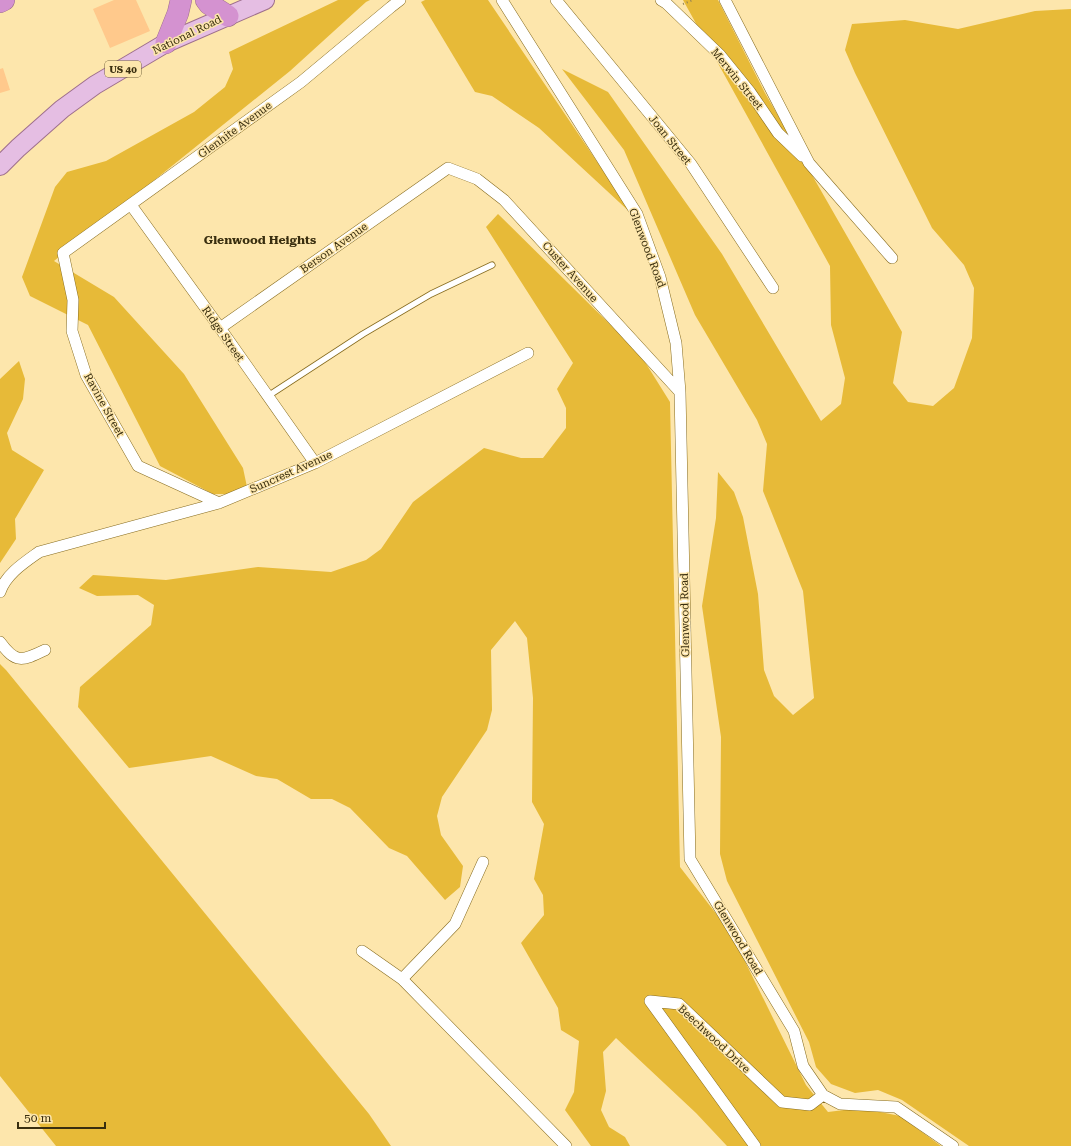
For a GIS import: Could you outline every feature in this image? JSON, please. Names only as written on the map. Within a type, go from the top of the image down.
[{"type":"highway","points":[[0,2],[4,0]]},
{"type":"highway","points":[[166,43],[178,13],[181,0]]},
{"type":"highway","points":[[206,0],[209,4],[228,16]]},
{"type":"main road","name":"National Road","points":[[0,166],[62,109],[95,85],[166,43],[265,0]]},
{"type":"street","name":"Glenhite Avenue","points":[[63,253],[301,82],[400,0]]},
{"type":"street","name":"Glenwood Road","points":[[502,0],[637,214],[660,277],[676,343],[680,392],[690,859],[794,1030],[803,1066],[823,1095],[840,1104],[896,1107],[953,1146]]},
{"type":"street","name":"Joan Street","points":[[556,0],[691,164],[773,288]]},
{"type":"street","name":"Merwin Street","points":[[661,0],[666,3],[720,55],[750,92],[778,133],[809,163],[892,258]]},
{"type":"street","name":"Merwin Street","points":[[725,0],[809,163]]},
{"type":"street","name":"Custer Avenue","points":[[448,168],[477,180],[504,200],[680,392]]},
{"type":"street","name":"Berson Avenue","points":[[220,328],[448,168]]},
{"type":"street","name":"Ridge Street","points":[[131,205],[315,463]]},
{"type":"street","name":"Ravine Street","points":[[63,253],[73,300],[72,331],[86,375],[138,466],[219,503]]},
{"type":"street","name":"Suncrest Avenue","points":[[0,592],[2,586],[18,568],[39,552],[219,503],[315,463],[528,353]]},
{"type":"street","points":[[0,642],[8,653],[14,657],[24,659],[46,650]]},
{"type":"street","points":[[402,979],[455,924],[483,862]]},
{"type":"street","points":[[362,951],[402,979],[566,1146]]},
{"type":"street","name":"Beechwood Drive","points":[[755,1146],[650,1001],[679,1004],[782,1102],[810,1105],[823,1095]]},
{"type":"lane","points":[[267,396],[363,334],[431,294],[492,265]]},
{"type":"shaded area","points":[[338,0],[370,0],[290,71],[54,261],[114,297],[184,374],[243,468],[247,487],[230,494],[213,494],[160,466],[88,325],[30,296],[22,277],[55,187],[67,172],[106,161],[194,112],[225,87],[233,69],[229,52]]},
{"type":"shaded area","points":[[425,0],[488,0],[633,215],[539,128],[492,96],[475,92],[421,2]]},
{"type":"shaded area","points":[[683,0],[718,0],[765,93],[902,332],[893,383],[908,402],[933,406],[954,388],[972,338],[974,288],[964,265],[932,228],[855,73],[845,50],[852,24],[905,20],[958,29],[1035,11],[1071,9],[1071,1146],[969,1146],[902,1100],[878,1090],[855,1093],[831,1084],[816,1067],[809,1042],[727,881],[720,854],[721,737],[702,606],[716,518],[718,472],[734,492],[743,517],[758,594],[764,670],[774,696],[793,715],[814,698],[803,591],[763,491],[767,444],[757,420],[695,315],[624,150],[562,69],[608,92],[722,254],[821,421],[841,404],[845,378],[831,325],[830,266]]},
{"type":"shaded area","points":[[498,214],[640,354],[670,402],[680,867],[731,933],[806,1085],[828,1112],[860,1108],[900,1116],[941,1146],[727,1146],[696,1113],[616,1038],[603,1052],[606,1091],[601,1110],[609,1127],[625,1137],[630,1146],[591,1146],[565,1110],[574,1092],[579,1041],[561,1030],[558,1008],[521,943],[544,915],[543,895],[534,879],[544,824],[532,802],[533,698],[527,638],[515,621],[491,650],[492,710],[487,730],[442,797],[437,816],[441,835],[463,866],[460,887],[445,900],[407,856],[389,848],[350,808],[332,799],[311,799],[277,779],[256,776],[211,756],[129,768],[78,707],[80,687],[151,625],[154,605],[138,595],[97,596],[79,588],[93,575],[166,580],[258,567],[331,572],[366,560],[381,549],[413,502],[484,448],[521,458],[543,458],[566,428],[566,408],[557,389],[573,363],[486,227]]},
{"type":"shaded area","points":[[19,361],[25,379],[23,399],[7,433],[12,450],[44,470],[15,519],[16,539],[0,563],[0,379]]},
{"type":"shaded area","points":[[0,664],[369,1114],[391,1146],[56,1146],[0,1076]]},
{"type":"building","points":[[114,0],[136,0],[150,31],[110,48],[93,9]]},
{"type":"building","points":[[3,68],[10,90],[0,93],[0,69]]},
{"type":"district","name":"Glenwood Heights","points":[[260,240]]}]
